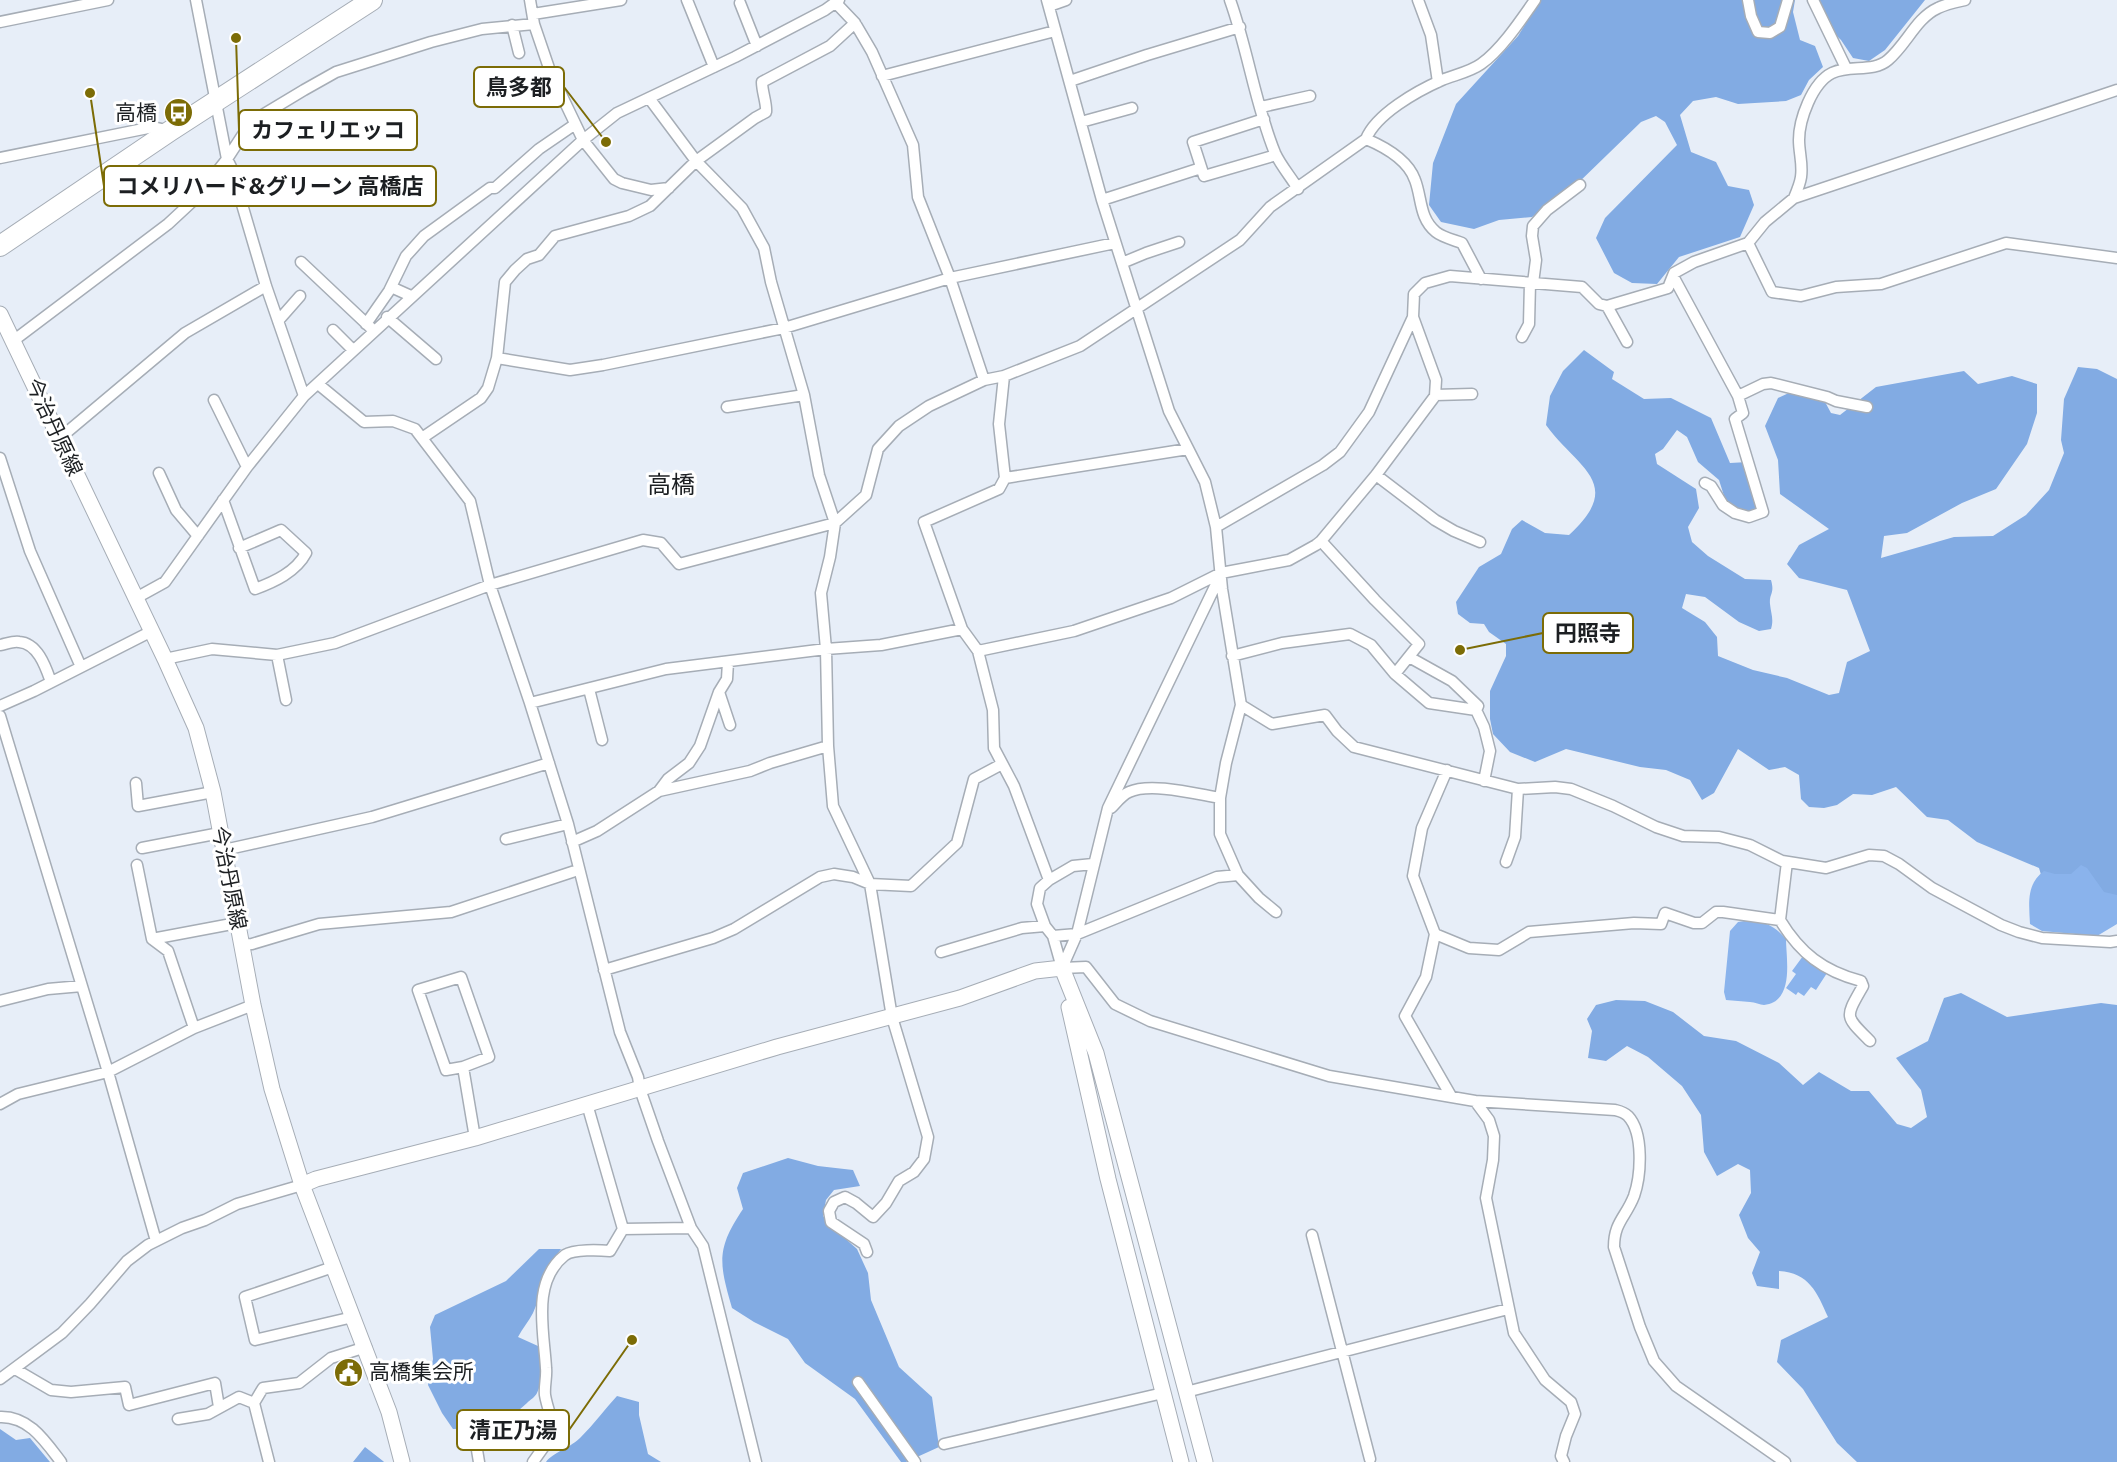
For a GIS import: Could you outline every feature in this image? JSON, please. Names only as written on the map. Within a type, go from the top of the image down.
[{"type":"highway","points":[[0,246],[170,131],[372,0]]},
{"type":"street","points":[[0,22],[108,0]]},
{"type":"street","points":[[196,0],[227,159],[266,286],[304,396]]},
{"type":"street","points":[[530,0],[550,71],[583,140],[614,179],[651,190],[669,188]]},
{"type":"street","points":[[8,338],[168,224],[196,198],[227,159],[251,122],[336,72],[431,42],[482,29],[512,25],[621,0]]},
{"type":"street","points":[[687,0],[714,67]]},
{"type":"street","points":[[1066,0],[1048,3],[1102,200],[1169,411],[1204,482],[1216,527],[1232,657],[1241,705],[1226,763],[1220,798],[1220,834],[1238,875],[1259,898],[1276,912]]},
{"type":"street","points":[[1230,0],[1240,27],[1264,119],[1276,155],[1298,189]]},
{"type":"street","points":[[1418,0],[1431,35],[1438,82]]},
{"type":"street","points":[[165,659],[212,649],[278,655],[335,644],[490,585],[643,540],[661,543],[679,564],[835,523],[866,495],[878,449],[898,426],[929,406],[984,380],[1004,376],[1080,346],[1240,240],[1270,207],[1366,139],[1370,128],[1385,114],[1438,82],[1480,65],[1503,42],[1535,0]]},
{"type":"street","points":[[1748,0],[1751,16],[1758,32],[1770,33],[1780,27],[1788,0]]},
{"type":"street","points":[[1813,0],[1846,68]]},
{"type":"street","points":[[1794,198],[1801,179],[1803,162],[1799,143],[1800,130],[1815,88],[1831,74],[1846,68],[1869,68],[1886,63],[1902,47],[1924,18],[1938,7],[1965,0]]},
{"type":"street","points":[[370,327],[387,317],[583,140],[617,113],[757,46],[825,10],[837,1],[855,23],[872,52],[913,145],[918,197],[950,278],[984,380]]},
{"type":"street","points":[[740,3],[757,46]]},
{"type":"street","points":[[422,438],[481,398],[488,388],[497,358],[505,282],[526,259],[539,255],[555,236],[564,232],[629,216],[650,206],[696,161],[765,112],[762,82],[830,46],[855,23]]},
{"type":"street","points":[[512,25],[519,53]]},
{"type":"street","points":[[1070,81],[1240,27]]},
{"type":"street","points":[[882,76],[1055,31]]},
{"type":"street","points":[[1216,527],[1323,465],[1340,452],[1369,412],[1413,317],[1414,294],[1425,283],[1450,276],[1582,287],[1599,304],[1607,306],[1668,288],[1674,273],[1694,262],[1748,243],[1765,222],[1794,198],[2117,90]]},
{"type":"street","points":[[1261,107],[1310,96]]},
{"type":"street","points":[[649,98],[696,161],[742,208],[764,248],[804,395],[819,475],[835,523],[821,593],[826,649],[828,746],[833,806],[870,884],[892,1017],[928,1137],[924,1159],[914,1172],[899,1181],[886,1203],[873,1217],[845,1197],[834,1202],[829,1211],[831,1222],[864,1244],[867,1251]]},
{"type":"street","points":[[1081,122],[1132,108]]},
{"type":"street","points":[[1264,119],[1193,142],[1200,168],[1204,176],[1276,155]]},
{"type":"street","points":[[136,598],[165,582],[247,467],[304,396],[353,350],[370,327],[406,256],[424,236],[490,188],[495,188],[539,149],[574,124]]},
{"type":"street","points":[[0,158],[153,127],[170,131]]},
{"type":"street","points":[[1366,139],[1404,162],[1415,180],[1418,200],[1427,222],[1437,233],[1462,243],[1481,279]]},
{"type":"street","points":[[1102,200],[1200,168]]},
{"type":"street","points":[[1522,337],[1529,324],[1536,260],[1532,236],[1533,226],[1547,210],[1580,185]]},
{"type":"street","points":[[1122,263],[1179,242]]},
{"type":"street","points":[[497,358],[570,370],[784,328],[950,278],[1115,243]]},
{"type":"street","points":[[1748,243],[1772,292],[1801,296],[1836,287],[1881,284],[2006,243],[2117,258]]},
{"type":"street","points":[[301,262],[370,327]]},
{"type":"street","points":[[1673,276],[1738,396],[1743,413],[1735,419],[1763,512],[1749,517],[1736,513],[1723,506],[1711,486],[1705,483]]},
{"type":"street","points":[[60,438],[185,333],[238,300],[266,286]]},
{"type":"street","points":[[391,287],[411,296]]},
{"type":"street","points":[[278,321],[300,296]]},
{"type":"street","points":[[1607,306],[1628,342]]},
{"type":"street","name":"今治丹原線","points":[[0,314],[8,338],[60,438],[196,728],[213,792],[241,945],[270,1083],[302,1185],[389,1412],[402,1462]]},
{"type":"street","points":[[387,317],[436,359]]},
{"type":"street","points":[[978,651],[1074,631],[1171,598],[1221,573],[1289,560],[1316,545],[1376,475],[1435,395],[1436,380],[1413,317]]},
{"type":"street","points":[[333,330],[353,350]]},
{"type":"street","points":[[1004,376],[999,424],[1005,478],[999,489],[924,522],[962,629],[978,651],[993,710],[994,748],[1014,786],[1049,880]]},
{"type":"street","points":[[1738,396],[1763,384],[1771,383],[1867,407]]},
{"type":"street","points":[[318,384],[364,422],[393,421],[415,429],[470,501],[490,585],[568,824],[620,1032],[691,1228],[703,1246],[756,1462]]},
{"type":"street","points":[[1435,395],[1472,394]]},
{"type":"street","points":[[727,406],[804,395]]},
{"type":"street","points":[[214,399],[247,467]]},
{"type":"street","points":[[1005,478],[1188,449]]},
{"type":"street","points":[[1,460],[30,551],[81,667]]},
{"type":"street","points":[[159,473],[177,510],[198,536]]},
{"type":"street","points":[[1376,475],[1436,520],[1480,542]]},
{"type":"street","points":[[223,500],[239,548],[255,590],[274,582],[291,570],[306,553],[281,530],[239,548]]},
{"type":"street","points":[[1321,541],[1419,644],[1395,674]]},
{"type":"street","points":[[1205,1462],[1096,1053],[1062,968],[1077,934],[1107,811],[1221,573]]},
{"type":"street","points":[[530,703],[666,669],[826,649],[881,645],[962,629]]},
{"type":"street","points":[[0,705],[152,631]]},
{"type":"street","points":[[1232,657],[1282,643],[1350,634],[1371,645],[1395,674],[1429,703],[1476,710]]},
{"type":"street","points":[[0,645],[20,642],[28,645],[43,660],[51,682]]},
{"type":"street","points":[[278,655],[286,700]]},
{"type":"street","points":[[1409,657],[1452,681],[1478,706],[1476,710],[1484,727],[1490,751],[1484,782]]},
{"type":"street","points":[[659,792],[668,779],[689,763],[699,746],[719,693],[727,679],[728,662]]},
{"type":"street","points":[[589,689],[602,740]]},
{"type":"street","points":[[719,693],[730,725]]},
{"type":"street","points":[[1241,705],[1272,724],[1325,715],[1337,731],[1354,747],[1518,789],[1555,787],[1571,789],[1674,833],[1683,836],[1730,839],[1750,845],[1782,861],[1826,868],[1869,855],[1884,856],[1932,888],[2001,925],[2019,932],[2042,938],[2117,941]]},
{"type":"street","points":[[0,716],[108,1072],[156,1241]]},
{"type":"street","points":[[572,842],[597,831],[659,792],[750,771],[828,746]]},
{"type":"street","points":[[224,850],[372,817],[549,763]]},
{"type":"street","points":[[604,970],[713,938],[734,929],[820,877],[834,874],[853,877],[870,884],[911,886],[957,843],[974,779],[1002,764]]},
{"type":"street","points":[[1447,770],[1422,828],[1413,876],[1435,934],[1426,977],[1405,1016],[1451,1095]]},
{"type":"street","points":[[136,783],[138,806],[213,792]]},
{"type":"street","points":[[1107,811],[1127,793],[1142,788],[1158,788],[1220,798]]},
{"type":"street","points":[[1506,862],[1515,837],[1518,789]]},
{"type":"street","points":[[506,838],[568,824]]},
{"type":"street","points":[[142,848],[220,833]]},
{"type":"street","points":[[1787,862],[1780,920],[1793,941],[1820,965],[1839,975],[1860,981],[1863,986],[1849,1011],[1850,1021],[1870,1041]]},
{"type":"street","points":[[1093,864],[1073,866],[1049,880],[1040,888],[1037,904],[1045,926],[1053,936],[1062,968],[1098,1137],[1181,1462]]},
{"type":"street","points":[[138,865],[152,939],[168,951],[194,1028]]},
{"type":"street","points":[[241,945],[252,944],[319,924],[451,912],[578,870]]},
{"type":"street","points":[[1053,936],[1077,934],[1217,877],[1238,875]]},
{"type":"street","points":[[1435,934],[1469,948],[1499,950],[1529,932],[1634,923],[1661,924],[1665,914],[1694,923],[1702,923],[1716,912],[1780,920]]},
{"type":"street","points":[[152,939],[237,923]]},
{"type":"street","points":[[941,952],[1022,928],[1045,926]]},
{"type":"street","points":[[0,1379],[62,1333],[127,1261],[156,1241],[237,1204],[326,1177],[475,1138],[777,1047],[960,998],[1035,971],[1086,967],[1115,1004],[1150,1021],[1329,1076],[1451,1095],[1475,1101],[1615,1110],[1626,1114],[1635,1132],[1641,1158],[1633,1197],[1614,1233],[1614,1247],[1640,1327],[1654,1361],[1676,1386],[1785,1462]]},
{"type":"street","points":[[461,977],[489,1057],[463,1066],[446,1070],[418,990],[461,977]]},
{"type":"street","points":[[0,1001],[48,989],[82,986]]},
{"type":"street","points":[[0,1104],[18,1094],[108,1072],[194,1028],[253,1005]]},
{"type":"street","points":[[463,1066],[475,1138]]},
{"type":"street","points":[[1475,1101],[1489,1119],[1494,1136],[1493,1160],[1486,1198],[1514,1334],[1545,1380],[1570,1402],[1575,1414],[1561,1456],[1564,1462]]},
{"type":"street","points":[[533,1462],[555,1431],[545,1394],[547,1370],[542,1330],[543,1296],[551,1272],[567,1254],[593,1250],[610,1251],[623,1229],[587,1104]]},
{"type":"street","points":[[623,1229],[691,1228]]},
{"type":"street","points":[[1312,1234],[1370,1459]]},
{"type":"street","points":[[333,1267],[244,1297],[255,1340],[353,1317]]},
{"type":"street","points":[[1186,1392],[1508,1308]]},
{"type":"street","points":[[268,1462],[254,1403],[263,1388],[298,1383],[331,1358],[366,1347]]},
{"type":"street","points":[[15,1369],[51,1390],[71,1392],[125,1387],[129,1406],[215,1383],[219,1407]]},
{"type":"street","points":[[858,1382],[915,1462]]},
{"type":"street","points":[[944,1444],[1163,1393]]},
{"type":"street","points":[[178,1419],[208,1414],[239,1397],[254,1403]]},
{"type":"street","points":[[0,1417],[24,1423],[35,1429],[61,1462]]},
{"type":"street","points":[[477,1450],[479,1462]]},
{"type":"shaded area","points":[[1540,0],[1795,0],[1793,12],[1800,40],[1815,46],[1823,67],[1809,80],[1801,95],[1786,101],[1738,104],[1716,97],[1693,101],[1680,115],[1691,152],[1716,162],[1728,186],[1749,190],[1754,205],[1740,237],[1679,257],[1657,284],[1632,283],[1614,273],[1596,238],[1605,218],[1677,145],[1665,122],[1656,116],[1641,122],[1574,187],[1532,217],[1499,220],[1474,229],[1441,222],[1429,205],[1433,163],[1456,104],[1518,36]]},
{"type":"shaded area","points":[[1819,0],[1925,0],[1885,50],[1869,61],[1853,58],[1841,40],[1824,24]]},
{"type":"shaded area","points":[[1584,350],[1614,372],[1612,379],[1644,399],[1671,398],[1711,418],[1730,463],[1748,462],[1761,510],[1749,514],[1736,510],[1725,499],[1719,480],[1698,462],[1687,437],[1677,430],[1663,449],[1655,454],[1657,464],[1696,489],[1699,508],[1688,527],[1692,542],[1708,556],[1745,579],[1771,580],[1771,629],[1759,631],[1739,622],[1705,597],[1686,594],[1682,608],[1705,622],[1717,637],[1718,656],[1753,670],[1787,678],[1829,695],[1839,693],[1847,662],[1870,651],[1847,590],[1799,578],[1787,564],[1799,545],[1829,529],[1780,494],[1778,460],[1765,426],[1778,398],[1791,392],[1824,400],[1831,413],[1840,415],[1876,387],[1964,371],[1978,384],[2012,376],[2037,384],[2037,413],[2027,444],[1996,489],[1962,503],[1907,533],[1884,536],[1881,558],[1954,537],[1993,536],[2026,515],[2049,490],[2064,453],[2061,440],[2064,399],[2078,367],[2097,369],[2117,379],[2117,905],[2042,878],[2039,868],[1977,842],[1948,820],[1927,817],[1896,787],[1872,795],[1853,794],[1837,805],[1824,808],[1809,807],[1801,799],[1799,775],[1785,767],[1769,770],[1738,749],[1714,793],[1702,800],[1690,780],[1666,770],[1640,767],[1566,749],[1535,762],[1510,752],[1493,734],[1490,719],[1490,691],[1506,656],[1506,644],[1489,632],[1484,624],[1470,623],[1458,614],[1456,602],[1479,567],[1501,554],[1512,529],[1522,520],[1545,533],[1569,535],[1586,517],[1594,502],[1595,489],[1590,477],[1546,425],[1550,396],[1563,371]]},
{"type":"shaded area","points":[[2081,865],[2087,868],[2104,892],[2117,895],[2117,924],[2097,936],[2042,931],[2030,924],[2031,888],[2038,876],[2044,871],[2071,874]]},
{"type":"shaded area","points":[[1750,920],[1770,926],[1786,939],[1785,988],[1774,1002],[1764,1005],[1726,1000],[1724,992],[1730,931],[1738,922]]},
{"type":"shaded area","points":[[1803,956],[1827,973],[1816,990],[1811,987],[1804,996],[1798,992],[1796,995],[1786,988],[1796,974],[1792,971]]},
{"type":"shaded area","points":[[1961,993],[2007,1017],[2101,1003],[2117,1005],[2117,1462],[1857,1462],[1837,1443],[1803,1389],[1777,1362],[1781,1340],[1828,1317],[1811,1285],[1798,1276],[1779,1271],[1779,1289],[1757,1286],[1752,1273],[1760,1252],[1748,1238],[1739,1215],[1751,1193],[1750,1170],[1738,1164],[1717,1176],[1704,1152],[1701,1115],[1682,1086],[1648,1057],[1627,1046],[1606,1061],[1588,1058],[1592,1031],[1587,1019],[1596,1005],[1616,1000],[1645,1001],[1673,1012],[1704,1036],[1736,1041],[1779,1063],[1803,1085],[1819,1072],[1851,1091],[1869,1091],[1897,1124],[1911,1128],[1927,1117],[1921,1090],[1896,1058],[1928,1041],[1944,998]]},
{"type":"shaded area","points":[[788,1158],[818,1166],[853,1170],[860,1186],[834,1190],[826,1200],[823,1216],[857,1249],[868,1273],[871,1300],[899,1367],[932,1397],[939,1447],[906,1462],[901,1462],[855,1399],[805,1363],[788,1339],[732,1308],[724,1279],[722,1257],[728,1235],[743,1209],[737,1188],[743,1173]]},
{"type":"shaded area","points":[[539,1249],[561,1249],[548,1272],[533,1313],[518,1337],[538,1346],[541,1376],[537,1393],[502,1421],[474,1428],[453,1429],[428,1385],[433,1359],[430,1327],[435,1315],[506,1281]]},
{"type":"shaded area","points":[[617,1396],[639,1402],[639,1415],[648,1454],[661,1462],[546,1462],[577,1441]]},
{"type":"shaded area","points":[[0,1429],[16,1440],[30,1438],[50,1462],[0,1462]]},
{"type":"shaded area","points":[[365,1447],[383,1461],[384,1462],[353,1462]]},
{"type":"place","name":"カフェリエッコ","points":[[236,38]]},
{"type":"place","name":"コメリハード&グリーン 高橋店","points":[[90,93]]},
{"type":"place","name":"高橋","points":[[178,113]]},
{"type":"place","name":"鳥多都","points":[[606,142]]},
{"type":"place","name":"円照寺","points":[[1460,650]]},
{"type":"place","name":"清正乃湯","points":[[632,1340]]},
{"type":"place","name":"高橋集会所","points":[[348,1372]]},
{"type":"district","name":"高橋","points":[[671,485]]}]
